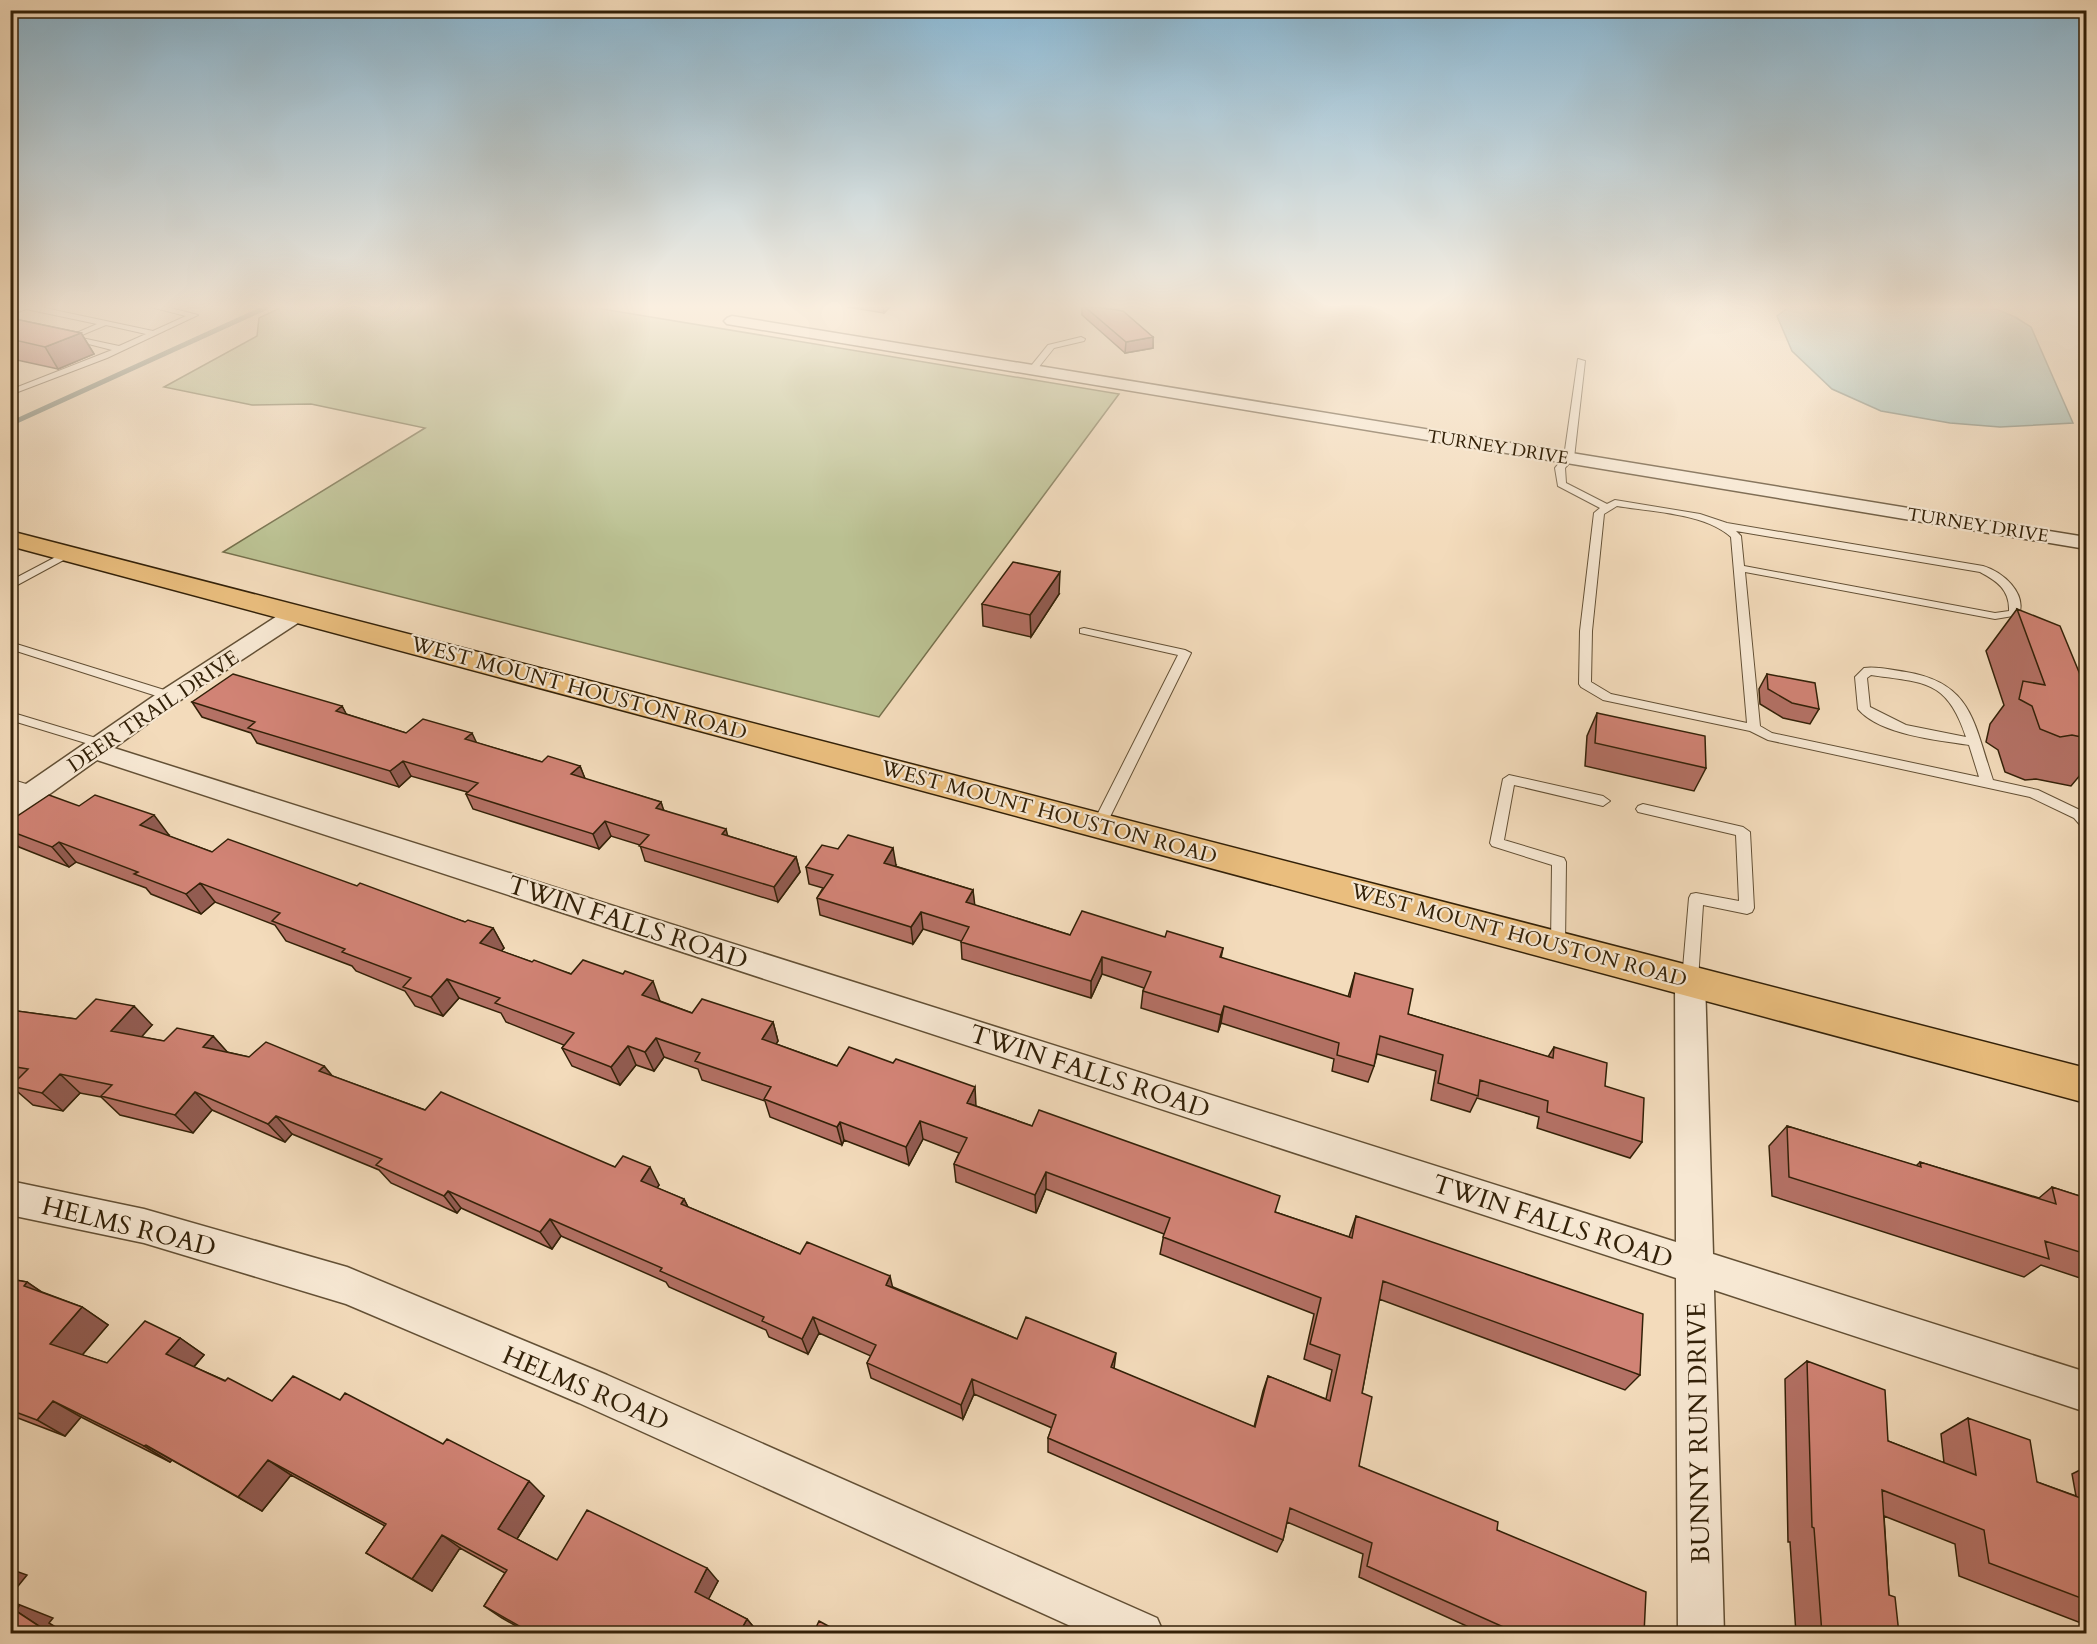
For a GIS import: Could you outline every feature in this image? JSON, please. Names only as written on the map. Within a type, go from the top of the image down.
[{"type":"main road","name":"WEST MOUNT HOUSTON ROAD","points":[[10,538],[2086,1086]]},
{"type":"street","name":"TURNEY DRIVE","points":[[1110,384],[2086,543]]},
{"type":"street","name":"DEER TRAIL DRIVE","points":[[10,809],[170,696],[296,614]]},
{"type":"street","name":"TWIN FALLS ROAD","points":[[98,747],[2086,1392]]},
{"type":"street","name":"BUNNY RUN DRIVE","points":[[1690,980],[1701,1634]]},
{"type":"street","name":"HELMS ROAD","points":[[10,1198],[144,1226],[347,1286],[593,1389],[1141,1634]]},
{"type":"lane","points":[[10,393],[33,384]]},
{"type":"lane","points":[[1578,384],[1569,458],[1560,468],[1561,484],[1608,508]]},
{"type":"lane","points":[[1739,568],[1995,616],[2015,613],[2016,604],[2010,587],[1983,569],[1725,526],[1700,517],[1615,503],[1599,513],[1586,631],[1586,684],[1607,697],[1754,728],[1768,736],[2033,793],[2079,815],[2086,823]]},
{"type":"lane","points":[[1725,526],[1736,536],[1754,728]]},
{"type":"lane","points":[[10,586],[67,554]]},
{"type":"lane","points":[[1084,631],[1185,653],[1100,825]]},
{"type":"lane","points":[[10,645],[170,696]]},
{"type":"lane","points":[[1973,742],[1897,727],[1878,720],[1864,709],[1861,677],[1868,671],[1922,680],[1945,689],[1959,703],[1973,742],[1987,782]]},
{"type":"lane","points":[[10,716],[98,747]]},
{"type":"lane","points":[[1558,945],[1559,861],[1497,843],[1509,779],[1604,801]]},
{"type":"lane","points":[[10,783],[34,792]]},
{"type":"lane","points":[[1643,809],[1743,832],[1747,908],[1696,898],[1690,980]]},
{"type":"green space","points":[[170,384],[1056,384],[1119,394],[879,717],[223,552],[425,428],[311,404],[252,405],[164,387]]},
{"type":"water","points":[[1826,384],[2056,384],[2073,423],[2000,427],[1950,423],[1881,411],[1832,389]]},
{"type":"building","points":[[1013,562],[1060,572],[1030,615],[982,604]]},
{"type":"building","points":[[2017,609],[2060,626],[2086,689],[2086,738],[2072,735],[2060,737],[2040,729],[2032,706],[2019,699],[2023,681],[2045,685]]},
{"type":"building","points":[[233,674],[342,706],[336,711],[406,733],[423,719],[472,733],[465,739],[542,762],[548,756],[580,766],[571,774],[661,802],[656,808],[726,829],[722,834],[796,857],[774,887],[639,846],[649,835],[605,821],[593,834],[466,794],[478,783],[403,761],[390,771],[248,728],[255,722],[192,702]]},
{"type":"building","points":[[1767,674],[1815,683],[1819,709],[1792,703],[1768,689]]},
{"type":"building","points":[[1597,713],[1705,736],[1706,768],[1595,743]]},
{"type":"building","points":[[49,795],[79,806],[95,795],[154,815],[140,825],[212,852],[228,839],[357,886],[360,883],[465,922],[468,920],[493,928],[480,943],[571,974],[583,960],[623,974],[625,971],[653,981],[642,995],[692,1013],[702,999],[773,1022],[762,1039],[837,1066],[849,1047],[893,1063],[896,1059],[975,1087],[967,1103],[1032,1126],[1039,1110],[1280,1196],[1275,1212],[1352,1238],[1356,1216],[1643,1314],[1640,1375],[1383,1281],[1362,1393],[1372,1397],[1359,1466],[1498,1522],[1497,1530],[1646,1592],[1644,1634],[1519,1634],[1367,1566],[1372,1543],[1290,1508],[1283,1540],[1048,1438],[1056,1415],[972,1379],[961,1405],[867,1363],[876,1345],[813,1317],[802,1339],[762,1321],[764,1317],[660,1271],[662,1268],[550,1219],[540,1232],[448,1191],[444,1196],[376,1165],[382,1159],[276,1116],[268,1124],[195,1092],[175,1115],[101,1096],[112,1085],[60,1074],[42,1093],[11,1086],[28,1069],[10,1066],[10,1010],[76,1019],[96,999],[134,1006],[111,1031],[164,1041],[177,1028],[213,1036],[203,1047],[249,1057],[266,1042],[324,1066],[319,1071],[425,1110],[441,1092],[615,1167],[623,1156],[650,1167],[641,1181],[684,1199],[681,1204],[800,1254],[807,1242],[890,1276],[886,1285],[1017,1339],[1026,1317],[1116,1353],[1111,1367],[1255,1427],[1268,1376],[1330,1401],[1340,1355],[1310,1344],[1321,1298],[1163,1237],[1170,1218],[1046,1172],[1035,1195],[954,1164],[967,1138],[920,1121],[906,1147],[840,1122],[837,1127],[764,1099],[771,1087],[695,1061],[700,1053],[656,1038],[645,1052],[628,1046],[611,1067],[562,1048],[574,1033],[495,1003],[500,998],[447,979],[431,997],[403,987],[411,978],[342,952],[345,949],[272,921],[280,913],[200,883],[186,894],[134,874],[138,872],[59,842],[52,847],[10,831],[10,821]]},
{"type":"building","points":[[848,835],[893,848],[884,863],[973,890],[966,902],[1070,935],[1082,911],[1165,937],[1167,931],[1223,948],[1220,957],[1350,997],[1355,973],[1413,989],[1408,1014],[1553,1058],[1554,1047],[1607,1063],[1605,1086],[1644,1098],[1642,1142],[1547,1112],[1548,1101],[1480,1080],[1478,1096],[1438,1083],[1443,1055],[1380,1036],[1374,1066],[1337,1055],[1339,1043],[1224,1006],[1221,1015],[1143,991],[1151,972],[1102,957],[1091,981],[961,942],[969,927],[921,912],[911,927],[817,898],[833,875],[806,867],[822,845],[838,849]]},
{"type":"building","points":[[1787,1126],[1921,1167],[1920,1162],[2056,1204],[2052,1187],[2086,1198],[2086,1254],[2045,1241],[2049,1259],[1789,1177]]},
{"type":"building","points":[[10,1279],[27,1282],[24,1286],[82,1307],[50,1344],[107,1363],[145,1321],[180,1338],[166,1354],[225,1381],[228,1378],[272,1401],[293,1376],[340,1400],[345,1393],[443,1444],[447,1439],[529,1481],[498,1529],[557,1560],[587,1510],[707,1568],[695,1592],[747,1619],[741,1630],[748,1634],[533,1634],[484,1606],[507,1570],[442,1535],[412,1579],[366,1553],[386,1524],[268,1460],[238,1497],[146,1445],[53,1401],[37,1420],[10,1410]]},
{"type":"building","points":[[1807,1361],[1885,1390],[1888,1441],[1976,1475],[1968,1418],[2030,1440],[2037,1482],[2086,1500],[2086,1600],[1989,1563],[1984,1530],[1882,1490],[1889,1595],[1895,1597],[1899,1634],[1822,1634],[1814,1528],[1812,1527]]},
{"type":"building","points":[[10,1602],[19,1606],[16,1611],[51,1634],[10,1634]]},
{"type":"building","points":[[819,1621],[843,1634],[813,1634]]},
{"type":"waterway","points":[[10,424],[98,384]]}]
